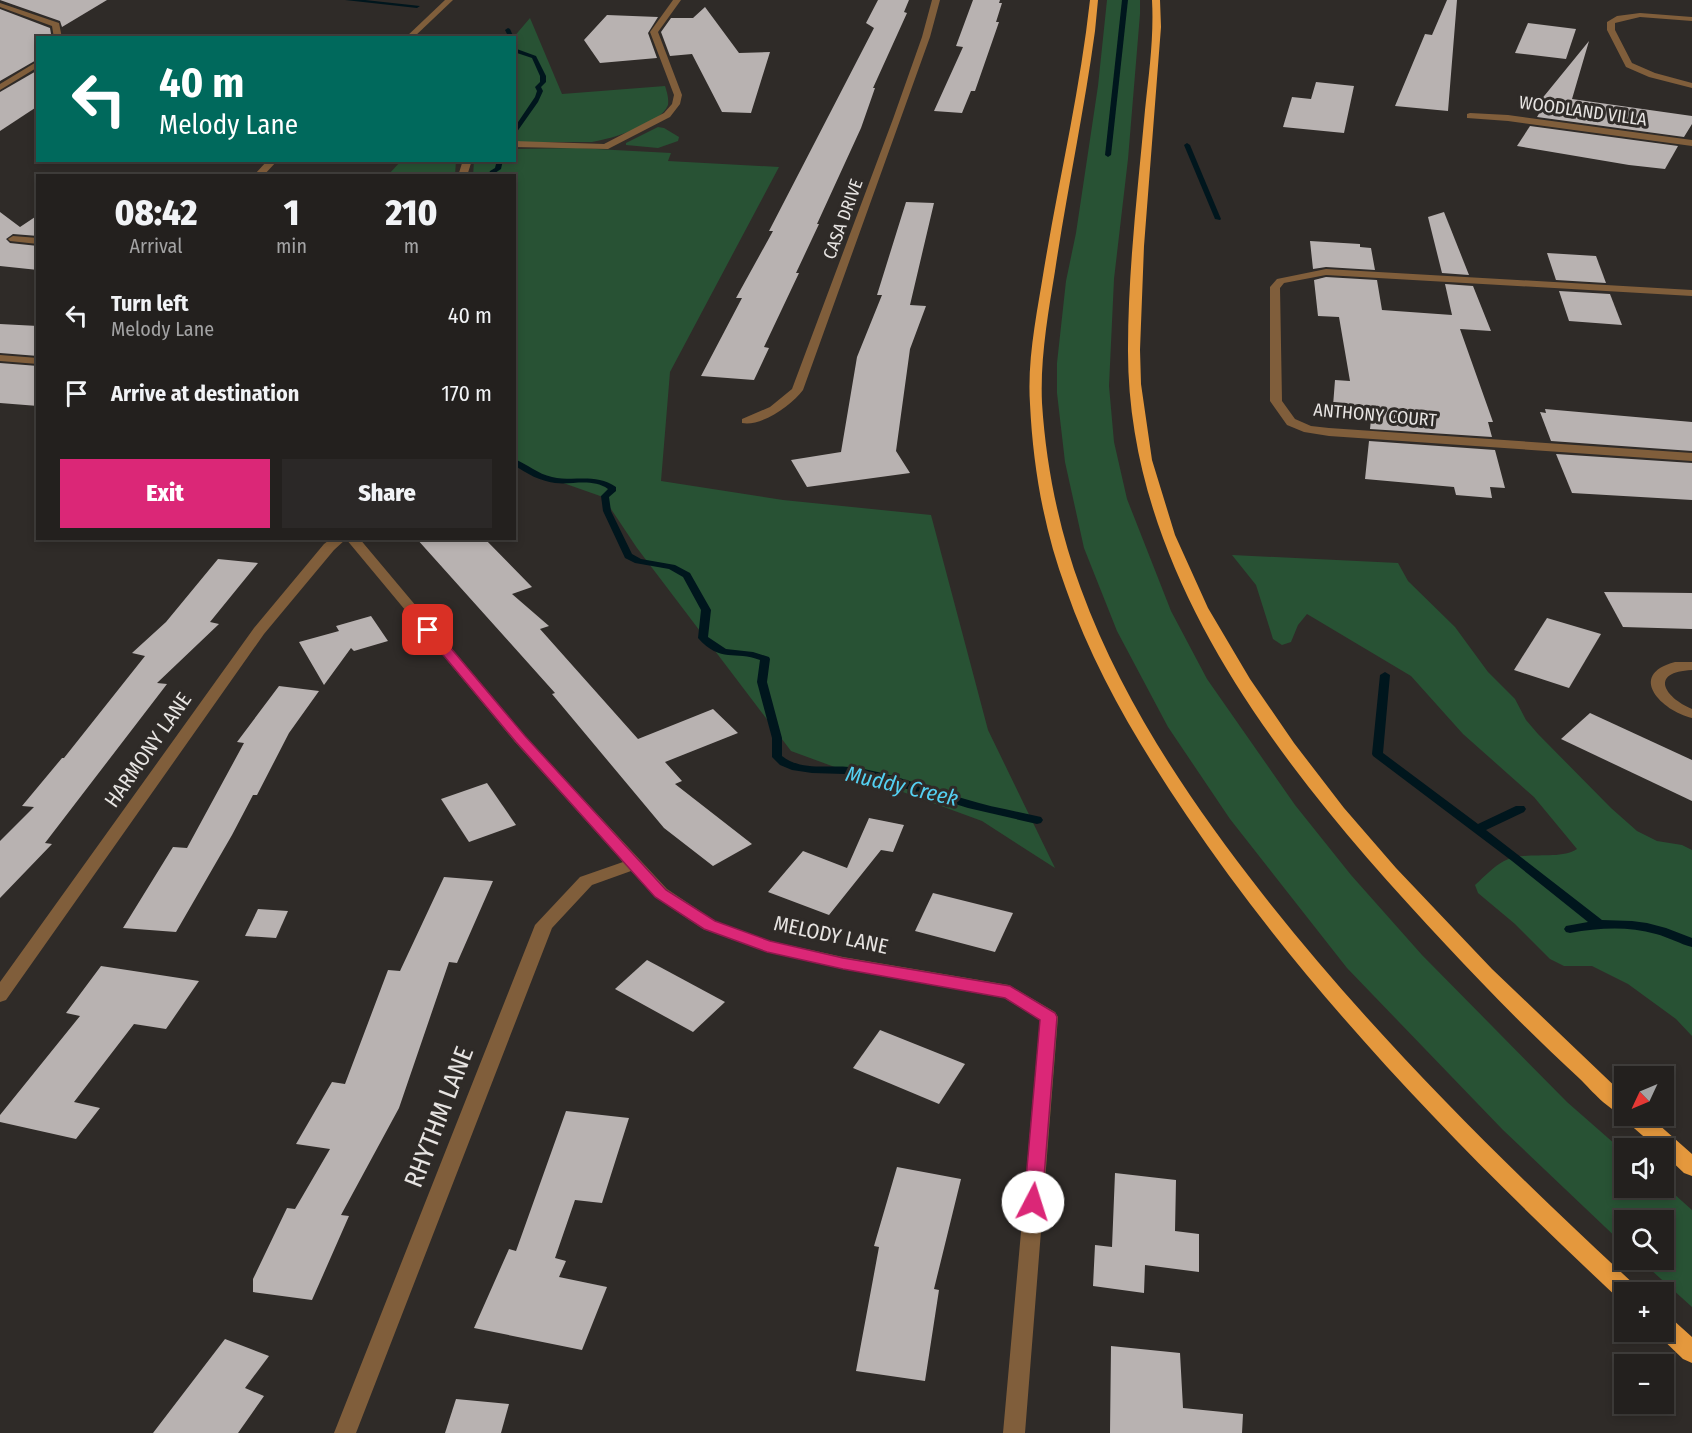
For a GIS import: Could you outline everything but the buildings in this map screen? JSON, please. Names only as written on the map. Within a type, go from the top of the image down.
[{"type":"highway","points":[[1094,0],[1041,322],[1036,405],[1046,501],[1062,556],[1084,617],[1116,685],[1157,757],[1210,838],[1275,924],[1360,1024],[1458,1129],[1580,1250],[1616,1282]]},
{"type":"highway","points":[[1156,0],[1156,44],[1137,273],[1134,346],[1135,387],[1140,432],[1151,481],[1169,535],[1190,584],[1228,656],[1274,727],[1332,805],[1404,889],[1490,980],[1614,1098]]},
{"type":"highway","points":[[1646,1126],[1692,1167]]},
{"type":"highway","points":[[1674,1335],[1692,1352]]},
{"type":"street","points":[[410,36],[449,0]]},
{"type":"street","points":[[516,144],[604,147],[634,134],[667,115],[676,104],[678,95],[654,32],[677,0]]},
{"type":"street","name":"CASA DRIVE","points":[[746,421],[768,414],[788,401],[797,390],[926,38],[936,0]]},
{"type":"street","points":[[0,5],[56,25],[58,36]]},
{"type":"street","points":[[1692,19],[1626,16],[1611,22],[1611,30],[1629,65],[1652,75],[1692,86]]},
{"type":"street","points":[[0,88],[36,64]]},
{"type":"street","name":"WOODLAND VILLA","points":[[1470,116],[1508,118],[1692,142]]},
{"type":"street","points":[[259,174],[272,162]]},
{"type":"street","points":[[13,239],[36,241]]},
{"type":"street","name":"ANTHONY COURT","points":[[1692,293],[1326,272],[1281,281],[1275,287],[1276,401],[1291,422],[1329,432],[1692,457]]},
{"type":"street","points":[[0,358],[36,361]]},
{"type":"street","name":"HARMONY LANE","points":[[0,995],[259,631],[329,547],[338,540]]},
{"type":"street","name":"MELODY LANE","points":[[354,540],[520,739],[661,893],[709,925],[767,946],[843,963],[1010,992],[1049,1017],[1014,1433]]},
{"type":"street","points":[[1692,666],[1672,668],[1662,672],[1657,679],[1657,687],[1662,696],[1672,705],[1692,714]]},
{"type":"street","name":"RHYTHM LANE","points":[[345,1433],[544,925],[586,881],[634,864]]},
{"type":"green space","points":[[1107,0],[1140,0],[1128,159],[1114,279],[1109,386],[1114,442],[1127,499],[1171,611],[1207,679],[1295,805],[1351,875],[1422,955],[1567,1102],[1614,1143],[1614,1198],[1674,1198],[1674,1194],[1692,1210],[1692,1307],[1674,1291],[1674,1282],[1664,1282],[1651,1270],[1674,1270],[1674,1210],[1614,1210],[1614,1235],[1503,1130],[1347,968],[1230,819],[1168,727],[1117,631],[1084,548],[1065,462],[1057,393],[1057,363],[1066,281],[1076,233],[1098,86]]},
{"type":"green space","points":[[530,18],[562,94],[665,86],[668,105],[664,112],[656,118],[634,130],[592,142],[516,142],[515,36]]},
{"type":"green space","points":[[658,127],[679,137],[678,141],[658,148],[626,145],[626,143]]},
{"type":"green space","points":[[577,148],[671,153],[668,161],[779,167],[670,372],[661,481],[783,500],[931,515],[988,730],[1055,868],[982,821],[791,751],[637,548],[603,497],[516,466],[516,174],[473,174],[474,162],[516,162],[516,149]]},
{"type":"green space","points":[[400,162],[456,162],[455,174],[389,174]]},
{"type":"green space","points":[[1232,555],[1398,563],[1408,581],[1455,627],[1488,672],[1515,699],[1526,720],[1538,734],[1611,808],[1637,831],[1657,841],[1682,845],[1692,850],[1692,1036],[1676,1019],[1628,984],[1592,966],[1564,966],[1550,959],[1515,924],[1478,893],[1475,885],[1504,861],[1522,856],[1570,853],[1577,849],[1534,797],[1463,734],[1411,676],[1307,614],[1298,625],[1291,642],[1282,645],[1273,639],[1256,585]]},
{"type":"waterway","name":"Muddy Creek","points":[[348,0],[417,6]]},
{"type":"waterway","points":[[1108,155],[1125,0]]},
{"type":"waterway","name":"Muddy Creek","points":[[508,30],[511,36]]},
{"type":"waterway","name":"Muddy Creek","points":[[516,51],[534,57],[543,76],[543,82],[538,87],[540,91],[538,97],[516,130]]},
{"type":"waterway","points":[[1187,145],[1218,219]]},
{"type":"waterway","name":"Muddy Creek","points":[[492,174],[498,169],[500,162]]},
{"type":"waterway","name":"Muddy Creek","points":[[516,462],[532,473],[548,479],[592,480],[607,484],[613,489],[605,496],[607,511],[628,556],[638,561],[672,567],[687,575],[706,610],[703,638],[712,646],[723,652],[748,654],[765,659],[762,682],[777,738],[777,757],[784,763],[802,769],[853,771],[878,776],[972,805],[1037,820]]},
{"type":"waterway","points":[[1385,675],[1377,754],[1516,858],[1599,924]]},
{"type":"waterway","points":[[1478,829],[1520,809]]},
{"type":"waterway","name":"Muddy Creek","points":[[1570,929],[1602,924],[1632,925],[1661,931],[1692,943]]},
{"type":"route","points":[[428,630],[520,739],[661,893],[709,925],[767,946],[843,963],[1010,992],[1049,1017],[1033,1202]]}]
